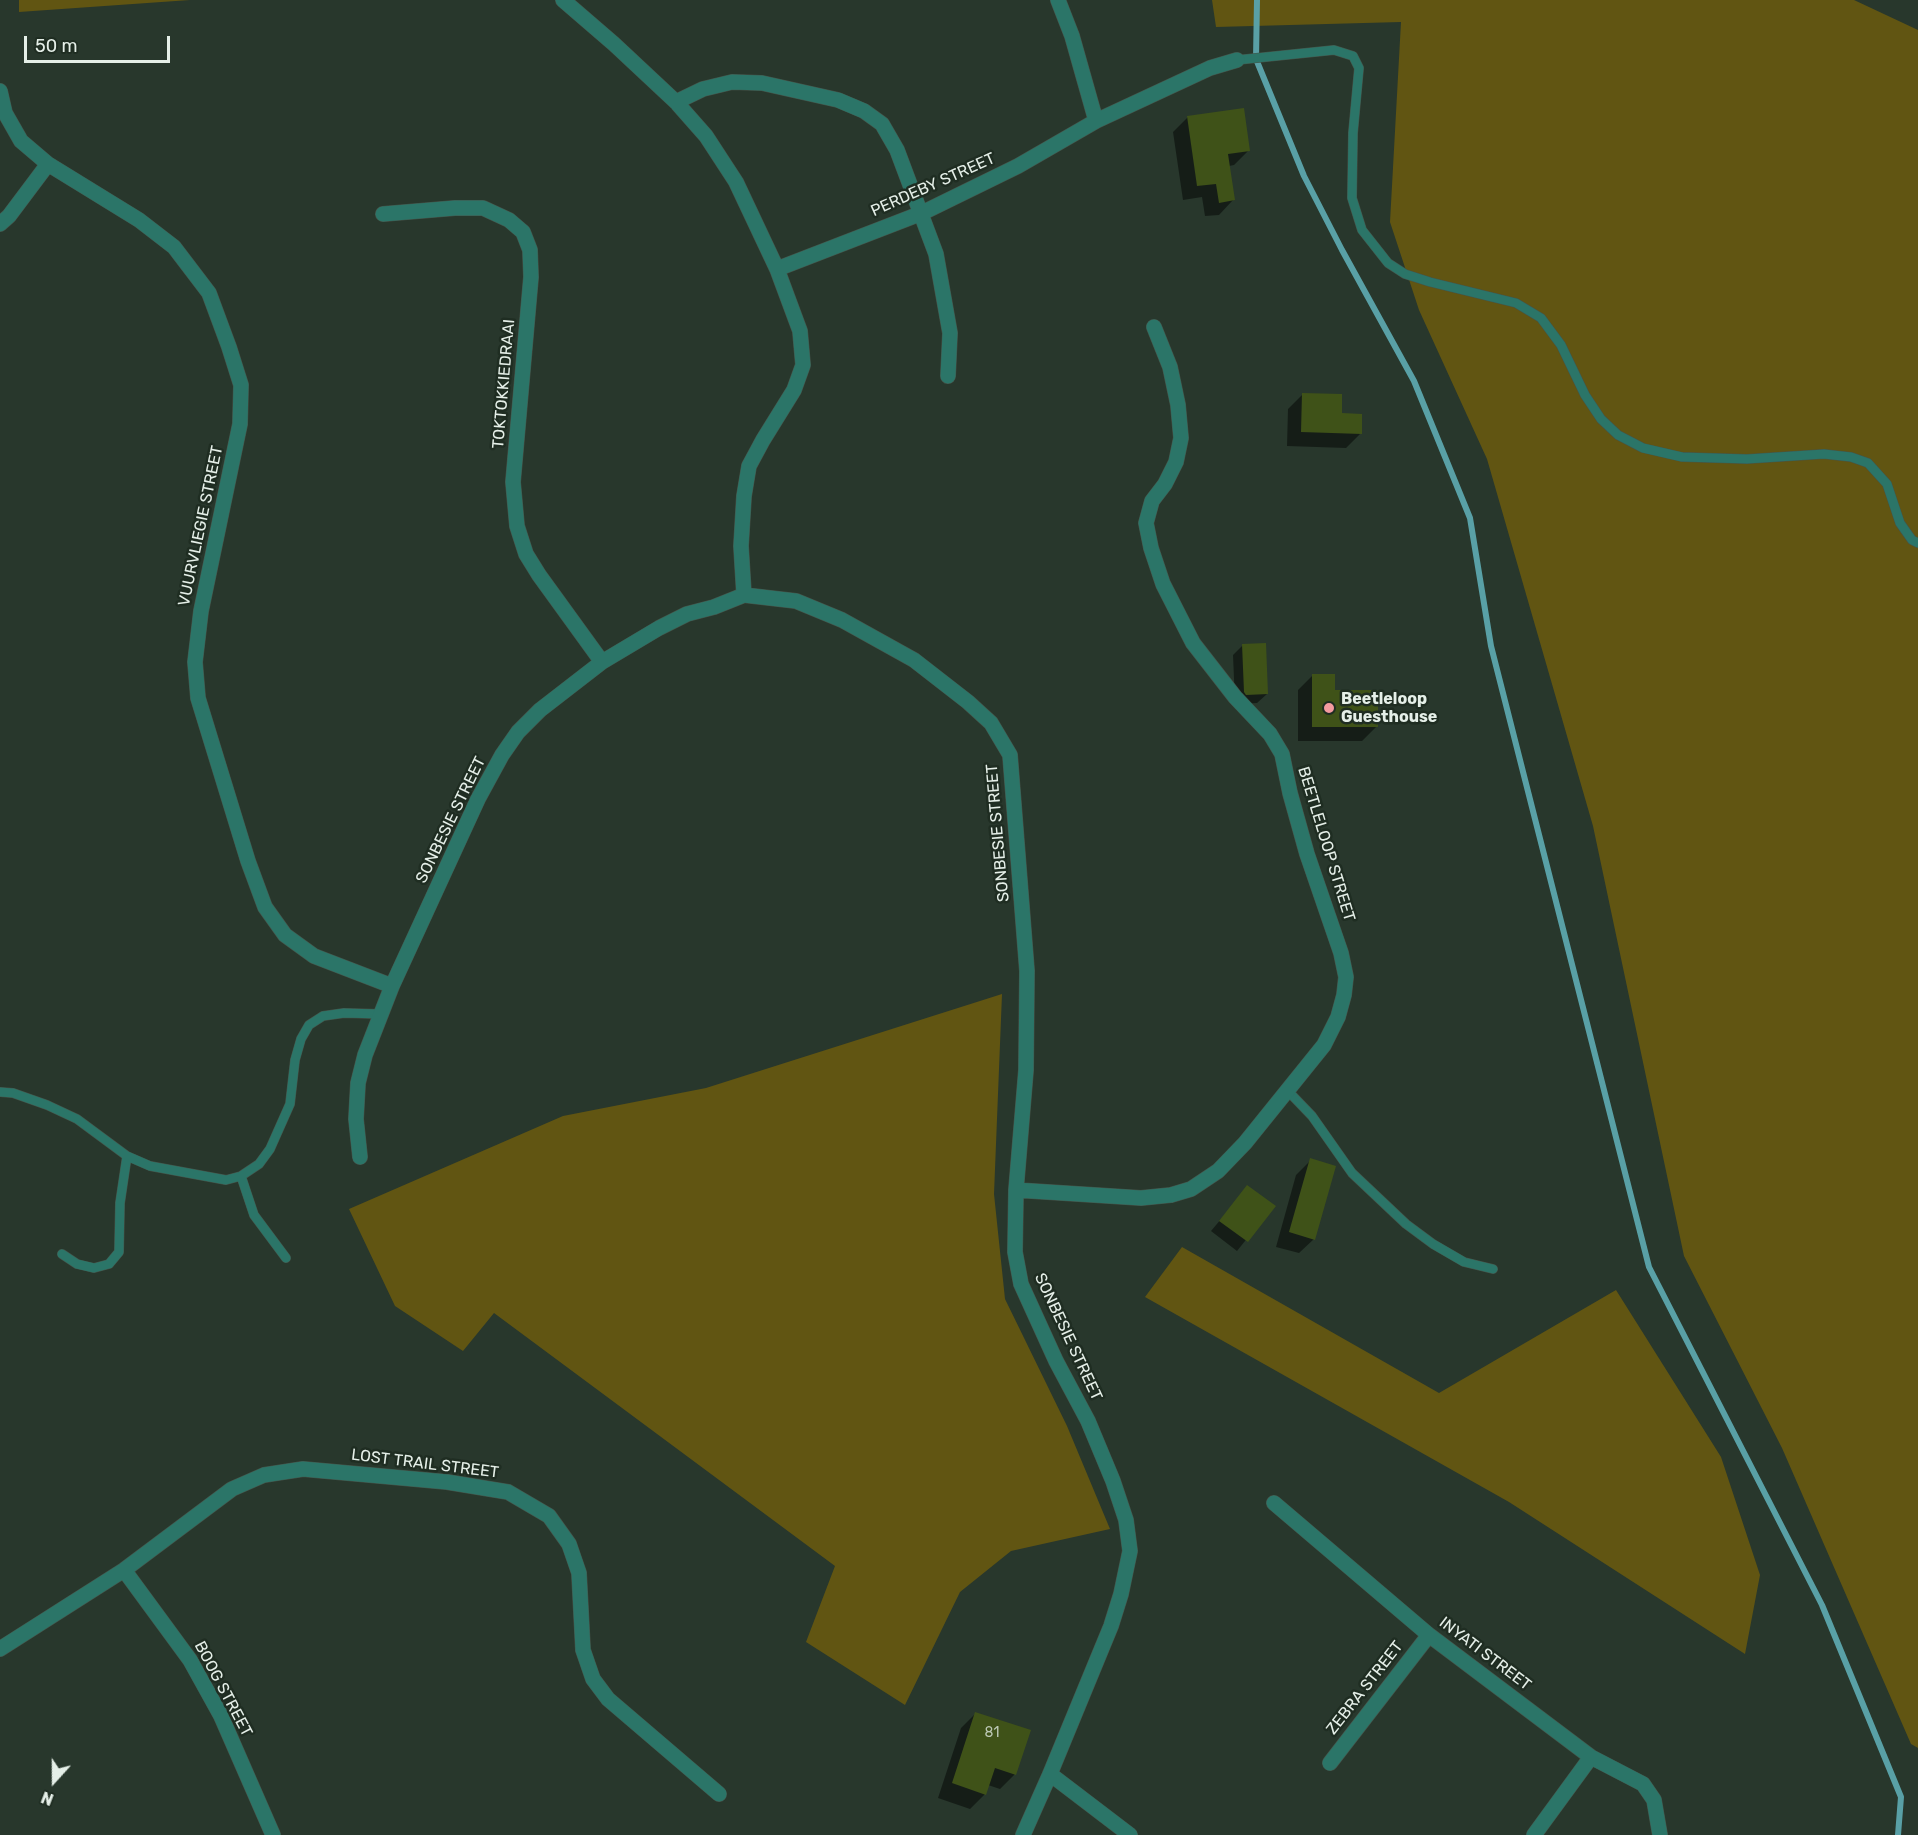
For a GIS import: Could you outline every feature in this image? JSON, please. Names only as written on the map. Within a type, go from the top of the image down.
[{"type":"street","points":[[563,0],[676,102],[706,136],[736,182],[777,269],[800,331],[803,365],[794,390],[750,466],[744,496],[741,546],[744,595]]},
{"type":"street","points":[[1058,0],[1089,91],[1096,121]]},
{"type":"street","name":"PERDEBY STREET","points":[[777,269],[922,213],[1018,166],[1096,121],[1210,68],[1237,60]]},
{"type":"street","points":[[676,102],[703,89],[732,82],[762,83],[838,100],[864,111],[882,124],[897,150],[936,254],[950,333],[948,376]]},
{"type":"street","name":"VUURVLIEGIE STREET","points":[[0,91],[4,114],[21,141],[48,164],[139,220],[174,247],[208,292],[230,347],[240,384],[240,424],[201,611],[195,662],[198,698],[241,839],[265,907],[285,935],[314,956],[392,986]]},
{"type":"street","points":[[0,224],[9,216],[48,164]]},
{"type":"street","name":"TOKTOKKIEDRAAI","points":[[383,214],[483,208],[509,220],[523,232],[530,250],[531,277],[513,482],[517,526],[526,554],[539,575],[602,662]]},
{"type":"street","name":"BEETLELOOP STREET","points":[[1016,1190],[1141,1198],[1171,1195],[1191,1189],[1218,1171],[1245,1143],[1324,1045],[1338,1017],[1344,995],[1346,976],[1341,953],[1307,854],[1281,754],[1270,734],[1235,697],[1193,643],[1163,584],[1151,548],[1146,523],[1152,501],[1165,484],[1176,462],[1181,438],[1178,405],[1170,368],[1154,327]]},
{"type":"street","name":"SONBESIE STREET","points":[[360,1157],[356,1119],[358,1083],[364,1055],[392,986],[478,799],[502,755],[518,732],[540,710],[602,662],[687,614],[714,607],[744,595],[796,601],[842,620],[914,660],[992,723],[1010,755],[1028,970],[1026,1070],[1016,1190],[1015,1252],[1021,1284],[1056,1361],[1088,1421],[1113,1481],[1126,1520],[1130,1551],[1121,1594],[1111,1626],[1023,1835]]},
{"type":"street","name":"LOST TRAIL STREET","points":[[0,1649],[124,1570],[232,1489],[264,1475],[303,1469],[447,1482],[508,1492],[549,1516],[569,1544],[579,1573],[583,1650],[593,1679],[608,1699],[718,1794]]},
{"type":"street","name":"INYATI STREET","points":[[1274,1503],[1430,1635],[1591,1757],[1644,1784],[1654,1800],[1660,1835]]},
{"type":"street","name":"BOOG STREET","points":[[124,1570],[195,1669],[221,1716],[273,1835]]},
{"type":"street","name":"ZEBRA STREET","points":[[1330,1763],[1430,1635]]},
{"type":"street","points":[[1534,1835],[1591,1757]]},
{"type":"street","points":[[1050,1774],[1130,1835]]},
{"type":"lane","points":[[1237,60],[1334,50],[1353,56],[1359,68],[1353,134],[1352,198],[1362,230],[1388,264],[1405,274],[1516,303],[1541,318],[1561,345],[1601,419],[1618,435],[1643,448],[1682,457],[1747,459],[1824,454],[1860,460],[1868,464],[1887,484],[1900,523],[1912,540],[1918,543]]},
{"type":"lane","points":[[0,1092],[13,1093],[77,1119],[127,1156],[150,1166],[226,1180],[241,1176],[259,1164],[282,1126],[290,1104],[295,1060],[301,1039],[309,1025],[323,1016],[344,1013],[380,1014]]},
{"type":"lane","points":[[1287,1090],[1312,1116],[1352,1173],[1406,1224],[1433,1244],[1464,1262],[1493,1269]]},
{"type":"lane","points":[[62,1254],[77,1264],[94,1268],[108,1264],[119,1252],[120,1203],[127,1156]]},
{"type":"lane","points":[[241,1176],[254,1215],[286,1258]]},
{"type":"shaded area","points":[[19,0],[190,0],[19,12]]},
{"type":"shaded area","points":[[1212,0],[1854,0],[1918,30],[1918,1748],[1911,1744],[1782,1448],[1684,1256],[1593,826],[1487,459],[1419,310],[1390,222],[1401,22],[1216,27]]},
{"type":"shaded area","points":[[1002,994],[994,1194],[1005,1299],[1067,1426],[1110,1529],[1011,1551],[960,1592],[905,1705],[806,1642],[835,1566],[494,1313],[463,1351],[395,1306],[349,1209],[563,1116],[706,1088]]},
{"type":"shaded area","points":[[1182,1247],[1439,1393],[1616,1290],[1721,1457],[1760,1575],[1745,1654],[1509,1502],[1145,1297]]},
{"type":"building","points":[[1244,108],[1250,151],[1228,154],[1235,200],[1219,203],[1216,184],[1197,186],[1187,116]]},
{"type":"building","points":[[1302,393],[1342,394],[1342,413],[1362,414],[1362,434],[1301,432]]},
{"type":"building","points":[[1266,643],[1268,694],[1246,695],[1242,644]]},
{"type":"building","points":[[1312,674],[1335,674],[1335,690],[1378,690],[1378,727],[1312,727]]},
{"type":"building","points":[[1310,1158],[1336,1166],[1315,1240],[1289,1232]]},
{"type":"building","points":[[1247,1185],[1276,1206],[1248,1242],[1219,1221]]},
{"type":"building","points":[[975,1712],[1031,1730],[1016,1775],[995,1768],[986,1795],[952,1783]]},
{"type":"waterway","points":[[1257,0],[1256,59],[1304,176],[1414,381],[1470,518],[1491,646],[1649,1267],[1822,1605],[1901,1797],[1898,1835]]},
{"type":"place","name":"Beetleloop Guesthouse","points":[[1329,708]]}]
